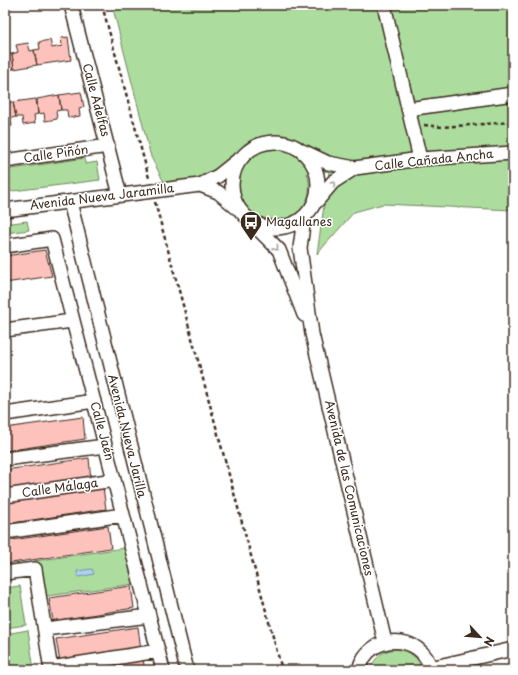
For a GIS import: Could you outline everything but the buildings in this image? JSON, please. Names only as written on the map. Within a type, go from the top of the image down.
[{"type":"street","name":"Calle Adelfas","points":[[71,5],[120,195]]},
{"type":"street","points":[[384,5],[420,159]]},
{"type":"street","points":[[408,109],[513,94]]},
{"type":"street","points":[[272,142],[287,143],[300,150],[309,158],[315,168],[318,180],[318,192],[314,204],[304,218],[283,228],[271,229],[259,226],[248,220],[239,210],[234,199],[232,187],[233,174],[238,163],[245,154],[258,146],[272,142]]},
{"type":"street","name":"Calle Piñón","points":[[5,161],[108,146]]},
{"type":"street","name":"Calle Cañada Ancha","points":[[300,150],[328,163],[355,168],[420,159],[513,153]]},
{"type":"street","name":"Avenida Nueva Jaramilla","points":[[5,210],[200,185],[218,176],[245,154]]},
{"type":"street","name":"Calle Cañada Ancha","points":[[314,204],[333,182],[355,168]]},
{"type":"street","name":"Avenida Nueva Jaramilla","points":[[200,185],[218,192],[239,210]]},
{"type":"street","name":"Avenida Nueva Jarilla","points":[[70,202],[187,670]]},
{"type":"street","name":"Avenida de las Comunicaciones","points":[[304,218],[300,248],[312,334],[385,642]]},
{"type":"street","name":"Avenida de las Comunicaciones","points":[[248,220],[279,250],[312,334]]},
{"type":"street","name":"Calle Jaén","points":[[5,246],[52,239],[163,670]]},
{"type":"street","points":[[5,330],[72,321]]},
{"type":"street","points":[[5,414],[94,401]]},
{"type":"street","points":[[5,459],[105,446]]},
{"type":"street","name":"Calle Málaga","points":[[5,496],[114,480]]},
{"type":"street","points":[[5,532],[123,515]]},
{"type":"street","points":[[5,573],[35,569],[51,669],[158,651]]},
{"type":"street","points":[[45,630],[149,616]]},
{"type":"street","points":[[359,670],[368,652],[385,642],[407,642],[417,648],[426,658],[431,669],[513,649]]},
{"type":"path","points":[[102,5],[282,670]]},
{"type":"path","points":[[412,124],[443,127],[513,122]]},
{"type":"green space","points":[[112,5],[513,5],[513,210],[383,204],[354,212],[317,254],[329,171],[307,173],[309,193],[303,207],[291,216],[276,220],[262,217],[249,210],[241,196],[240,177],[164,182],[151,157]]},
{"type":"green space","points":[[85,158],[85,164],[97,162],[100,180],[5,192],[5,170]]},
{"type":"green space","points":[[27,221],[29,230],[5,233],[5,224]]},
{"type":"green space","points":[[131,547],[141,583],[40,597],[34,561]]},
{"type":"green space","points":[[20,586],[26,625],[5,628],[5,588]]},
{"type":"green space","points":[[28,630],[34,670],[5,670],[5,634]]},
{"type":"green space","points":[[395,649],[405,651],[412,655],[418,661],[422,670],[370,670],[380,655],[386,651]]},
{"type":"water","points":[[92,569],[94,574],[78,577],[77,571]]},
{"type":"place","name":"Magallanes","points":[[251,242]]}]
